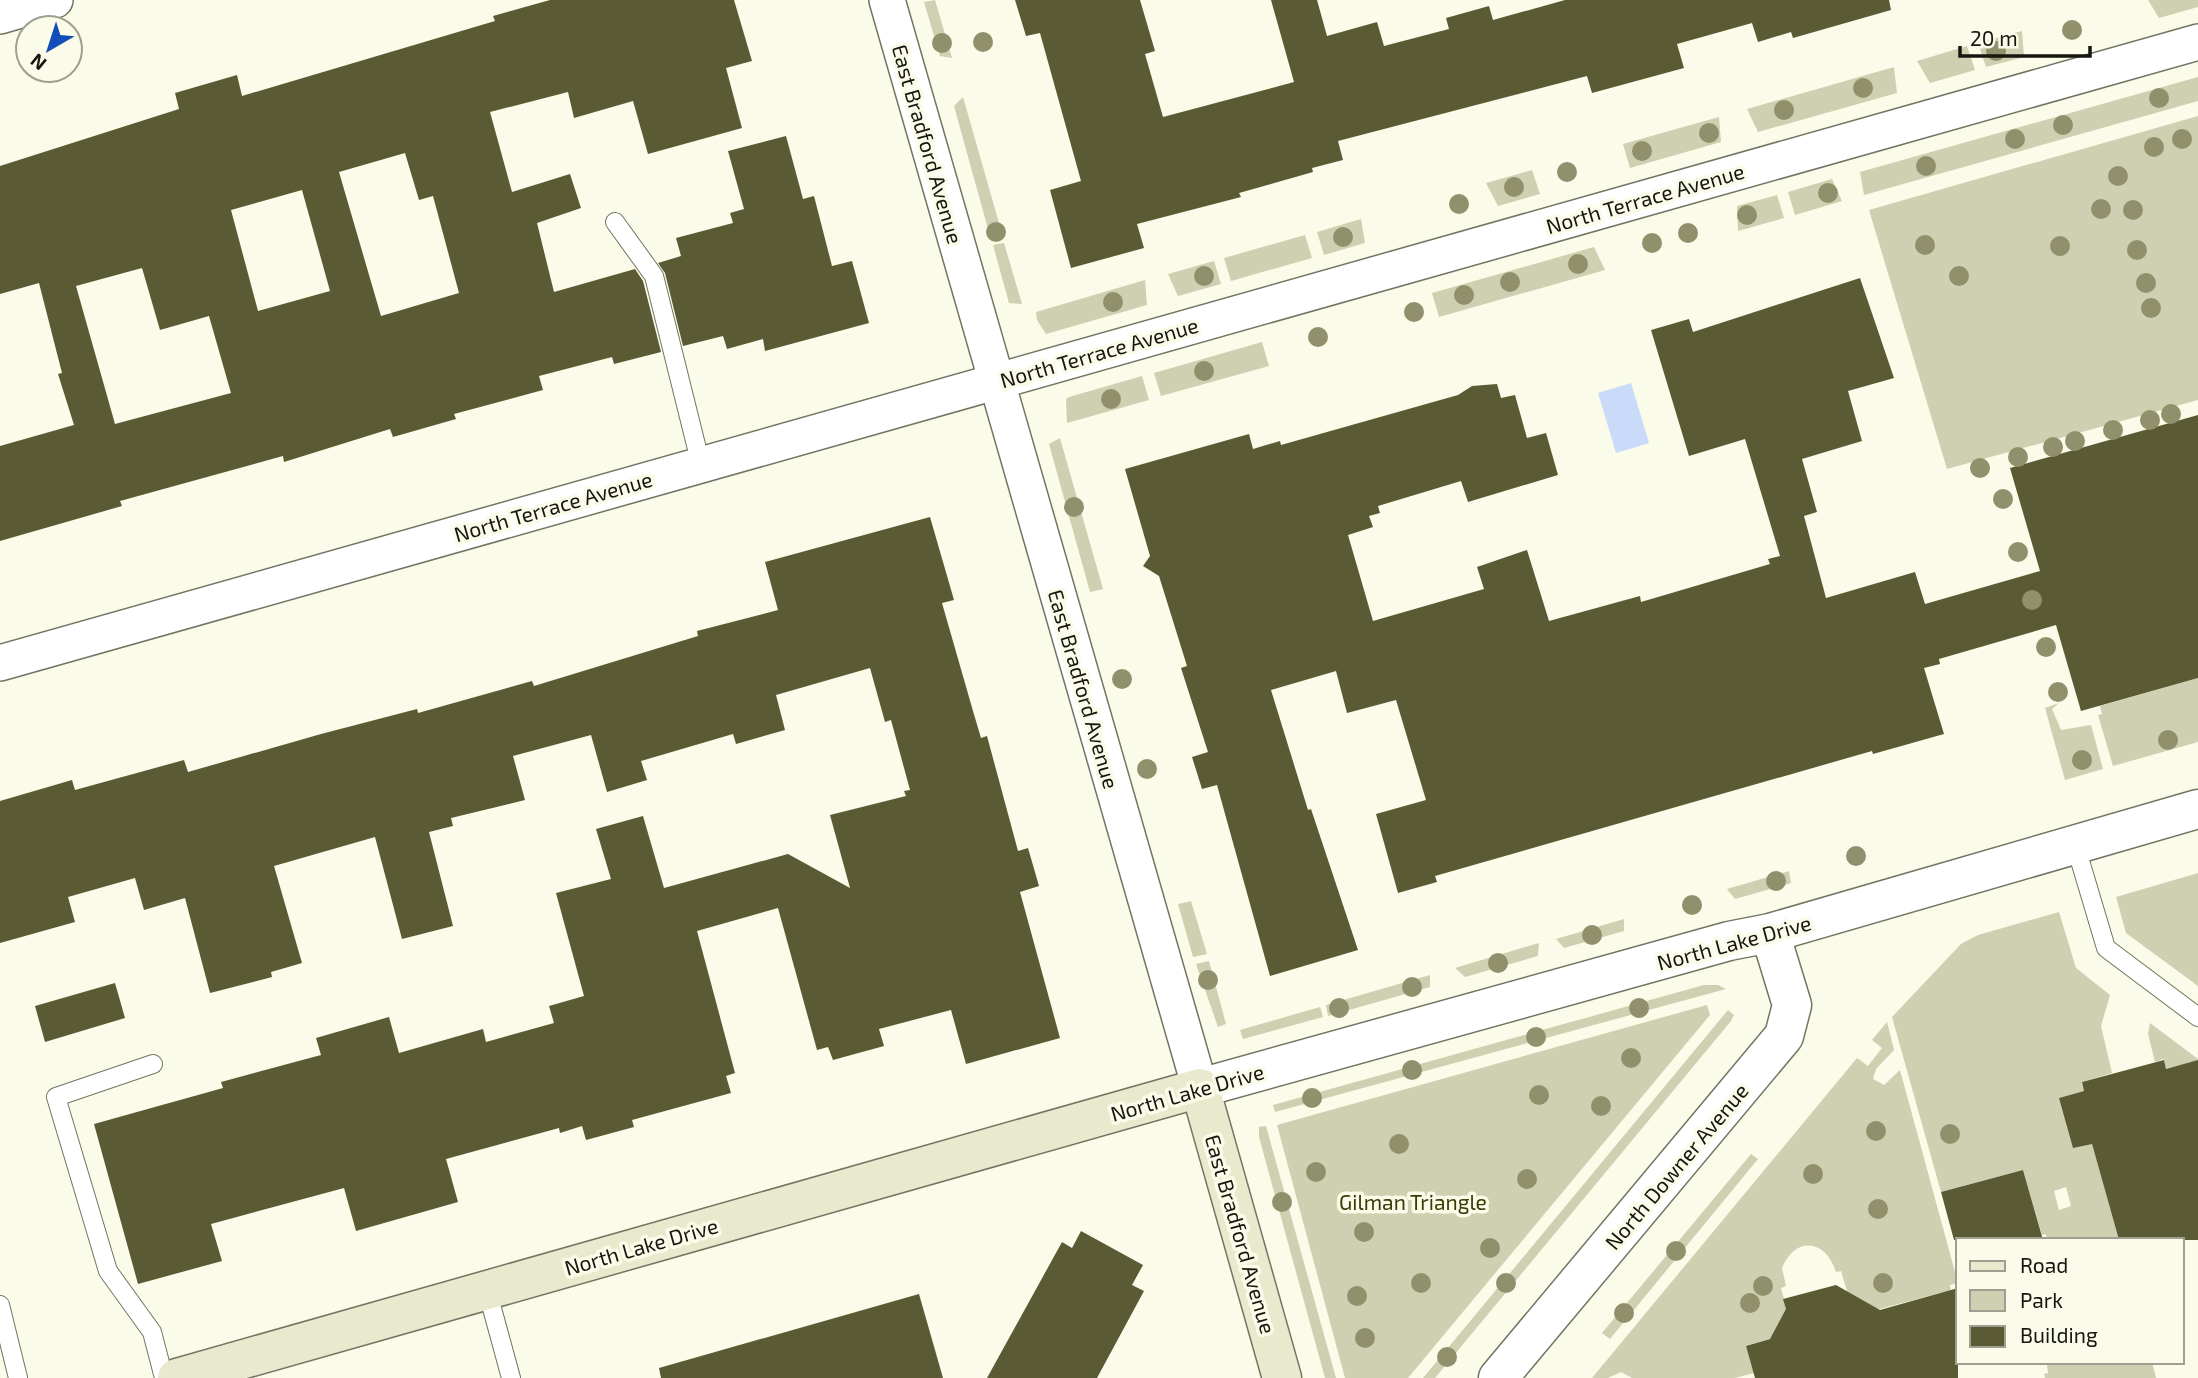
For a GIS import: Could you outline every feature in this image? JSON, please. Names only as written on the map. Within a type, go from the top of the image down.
[{"type":"main road","name":"North Lake Drive","points":[[177,1378],[1200,1088]]},
{"type":"main road","name":"East Bradford Avenue","points":[[1200,1088],[1282,1378]]},
{"type":"street","points":[[0,16],[55,0]]},
{"type":"street","name":"East Bradford Avenue","points":[[887,0],[1200,1088]]},
{"type":"street","name":"North Terrace Avenue","points":[[0,663],[2198,42]]},
{"type":"street","name":"North Lake Drive","points":[[1200,1088],[1770,933],[2198,809]]},
{"type":"street","name":"North Downer Avenue","points":[[1498,1378],[1784,1036],[1792,1005],[1770,933]]},
{"type":"lane","points":[[615,222],[654,276],[701,465]]},
{"type":"lane","points":[[2075,844],[2106,948],[2198,1017]]},
{"type":"lane","points":[[153,1064],[56,1097],[108,1271],[152,1332],[164,1378]]},
{"type":"lane","points":[[487,1290],[512,1378]]},
{"type":"lane","points":[[0,1305],[18,1378]]},
{"type":"green space","points":[[935,0],[952,58],[940,56],[924,2]]},
{"type":"green space","points":[[2148,0],[2198,0],[2198,7],[2159,18]]},
{"type":"green space","points":[[2022,31],[2024,57],[1986,67],[1978,43]]},
{"type":"green space","points":[[1967,46],[1975,70],[1930,83],[1917,61]]},
{"type":"green space","points":[[1894,67],[1897,93],[1758,132],[1747,109]]},
{"type":"green space","points":[[2198,77],[2198,101],[1864,195],[1860,172]]},
{"type":"green space","points":[[963,97],[1003,237],[991,240],[954,106]]},
{"type":"green space","points":[[2198,116],[2198,400],[1947,469],[1869,210]]},
{"type":"green space","points":[[1719,117],[1721,142],[1630,168],[1623,144]]},
{"type":"green space","points":[[1532,170],[1540,194],[1498,206],[1486,183]]},
{"type":"green space","points":[[1832,179],[1842,201],[1795,215],[1788,192]]},
{"type":"green space","points":[[1777,195],[1784,218],[1738,231],[1737,206]]},
{"type":"green space","points":[[1361,219],[1365,243],[1324,255],[1317,232]]},
{"type":"green space","points":[[1305,235],[1312,258],[1231,281],[1224,258]]},
{"type":"green space","points":[[1004,243],[1022,304],[1009,303],[993,245]]},
{"type":"green space","points":[[1594,247],[1605,270],[1439,317],[1432,293]]},
{"type":"green space","points":[[1214,261],[1221,284],[1178,296],[1168,274]]},
{"type":"green space","points":[[1145,280],[1147,305],[1046,334],[1037,320],[1036,312]]},
{"type":"green space","points":[[1262,342],[1269,366],[1161,396],[1154,373]]},
{"type":"green space","points":[[1142,376],[1149,400],[1067,423],[1066,399],[1069,397]]},
{"type":"green space","points":[[1060,438],[1103,589],[1090,592],[1049,444]]},
{"type":"green space","points":[[2198,678],[2198,742],[2113,766],[2098,715],[2102,714],[2100,706]]},
{"type":"green space","points":[[2059,703],[2052,709],[2061,730],[2091,725],[2103,769],[2065,780],[2045,708]]},
{"type":"green space","points":[[1789,871],[1791,883],[1735,899],[1727,889]]},
{"type":"green space","points":[[2198,873],[2198,986],[2126,933],[2116,897]]},
{"type":"green space","points":[[1191,901],[1207,954],[1193,957],[1178,904]]},
{"type":"green space","points":[[2059,912],[2076,968],[2110,995],[2101,1026],[2112,1073],[2082,1082],[2084,1091],[2059,1098],[2092,1144],[2118,1238],[2047,1238],[2046,1234],[2042,1235],[2023,1170],[1941,1192],[1892,1017],[1961,944],[1978,935]],"holes":[[[2066,1187],[2071,1206],[2059,1210],[2054,1191]]]},
{"type":"green space","points":[[1624,919],[1624,931],[1564,948],[1556,939]]},
{"type":"green space","points":[[1539,943],[1538,956],[1465,977],[1455,968]]},
{"type":"green space","points":[[1209,961],[1226,1024],[1218,1027],[1196,964]]},
{"type":"green space","points":[[1430,975],[1430,987],[1328,1016],[1326,1005]]},
{"type":"green space","points":[[1704,985],[1718,985],[1726,989],[1275,1112],[1273,1105]]},
{"type":"green space","name":"Gilman Triangle","points":[[1707,1005],[1710,1015],[1408,1378],[1345,1378],[1277,1125]]},
{"type":"green space","points":[[1320,1007],[1323,1017],[1243,1039],[1240,1030]]},
{"type":"green space","points":[[1728,1010],[1734,1015],[1731,1021],[1435,1378],[1423,1378]]},
{"type":"green space","points":[[1887,1022],[1894,1050],[1876,1069],[1873,1079],[1884,1085],[1900,1070],[1956,1276],[1956,1284],[1950,1285],[1951,1290],[1876,1310],[1863,1300],[1851,1304],[1841,1271],[1836,1272],[1825,1253],[1818,1248],[1803,1246],[1788,1257],[1782,1268],[1786,1286],[1781,1288],[1790,1321],[1772,1338],[1746,1346],[1754,1373],[1735,1378],[1632,1378],[1621,1372],[1608,1378],[1592,1378],[1857,1058],[1868,1066],[1882,1048],[1872,1040]]},
{"type":"green space","points":[[2150,1023],[2198,1059],[2198,1063],[2197,1061],[2166,1069],[2164,1059],[2155,1062],[2148,1034]]},
{"type":"green space","points":[[1266,1126],[1336,1378],[1325,1378],[1259,1137],[1259,1127]]},
{"type":"green space","points":[[1751,1154],[1758,1159],[1610,1339],[1602,1333]]},
{"type":"green space","points":[[2152,1364],[2156,1378],[2045,1378],[2044,1374],[2048,1373],[2047,1365]]},
{"type":"water","points":[[1631,383],[1649,443],[1616,453],[1598,393]]},
{"type":"building","points":[[550,0],[734,0],[752,61],[726,68],[742,128],[648,154],[633,101],[574,118],[568,92],[490,112],[512,192],[570,174],[581,208],[537,223],[554,292],[635,269],[643,281],[661,352],[614,364],[612,357],[539,376],[543,390],[454,414],[456,419],[393,437],[390,429],[284,462],[283,456],[120,501],[122,506],[0,541],[0,446],[74,425],[58,374],[62,373],[39,283],[0,294],[0,166],[179,109],[175,93],[237,75],[242,96],[495,21],[493,16]],"holes":[[[405,153],[419,200],[433,196],[459,293],[381,316],[339,172]],[[302,190],[330,291],[258,311],[231,210]],[[142,268],[160,330],[209,316],[231,393],[115,424],[76,286]]]},
{"type":"building","points":[[1015,0],[1140,0],[1155,51],[1145,54],[1163,117],[1294,82],[1271,0],[1317,0],[1327,36],[1377,22],[1384,46],[1449,29],[1446,18],[1489,6],[1493,20],[1565,0],[1889,0],[1891,10],[1793,38],[1791,32],[1758,42],[1752,23],[1677,44],[1684,68],[1592,93],[1587,76],[1338,141],[1343,160],[1312,168],[1313,172],[1239,193],[1241,197],[1137,224],[1144,248],[1071,268],[1050,190],[1081,181],[1040,33],[1026,36]]},
{"type":"building","points":[[786,136],[803,199],[814,196],[832,266],[852,261],[869,323],[765,351],[763,339],[727,349],[723,336],[683,346],[665,273],[658,263],[681,256],[676,238],[733,223],[730,213],[744,209],[728,151]]},
{"type":"building","points":[[1860,278],[1894,378],[1848,391],[1862,441],[1802,459],[1817,512],[1804,516],[1826,598],[1915,572],[1925,604],[2040,571],[2010,468],[2198,415],[2198,678],[2081,711],[2056,625],[1939,659],[1940,664],[1924,668],[1944,734],[1873,754],[1872,751],[1435,876],[1437,882],[1398,893],[1376,814],[1426,800],[1396,700],[1347,713],[1336,671],[1271,690],[1308,810],[1311,809],[1358,950],[1270,976],[1217,785],[1202,789],[1192,757],[1208,752],[1181,668],[1187,666],[1159,576],[1143,566],[1150,556],[1125,469],[1249,434],[1253,449],[1280,441],[1281,445],[1458,395],[1472,386],[1497,384],[1501,398],[1515,395],[1527,438],[1546,433],[1558,475],[1468,502],[1461,481],[1378,506],[1380,513],[1369,516],[1373,527],[1348,535],[1373,621],[1484,589],[1477,567],[1527,550],[1549,621],[1640,596],[1641,602],[1770,564],[1768,559],[1780,556],[1745,439],[1689,456],[1651,330],[1689,319],[1693,332]]},
{"type":"building","points":[[930,517],[954,600],[942,603],[973,711],[981,738],[987,736],[1018,851],[1028,848],[1039,886],[1020,892],[1060,1038],[966,1064],[951,1010],[879,1029],[884,1046],[833,1060],[828,1047],[817,1050],[778,908],[697,931],[735,1073],[726,1076],[731,1093],[632,1120],[634,1127],[586,1140],[582,1126],[560,1133],[559,1128],[446,1159],[458,1202],[356,1231],[344,1188],[211,1224],[222,1261],[138,1284],[94,1124],[223,1088],[221,1082],[321,1055],[316,1038],[389,1017],[399,1053],[483,1029],[486,1042],[554,1023],[549,1006],[584,996],[556,893],[611,879],[596,829],[643,816],[664,888],[788,854],[850,888],[830,815],[906,796],[904,791],[910,790],[891,720],[885,722],[870,668],[776,695],[785,730],[736,744],[733,734],[641,761],[647,780],[607,792],[591,735],[513,756],[525,800],[451,818],[453,826],[429,832],[453,926],[402,939],[375,837],[274,866],[302,963],[271,972],[272,977],[210,993],[185,898],[144,910],[135,878],[68,897],[75,922],[0,943],[0,801],[72,780],[75,790],[184,760],[188,772],[417,709],[418,713],[532,681],[534,686],[698,636],[697,631],[778,610],[765,562]]},
{"type":"building","points":[[115,983],[125,1018],[45,1042],[35,1006]]},
{"type":"building","points":[[2164,1060],[2166,1069],[2198,1060],[2198,1240],[2118,1238],[2092,1144],[2073,1148],[2059,1098],[2084,1091],[2082,1082]]},
{"type":"building","points":[[2023,1170],[2042,1238],[1954,1240],[1941,1192]]},
{"type":"building","points":[[1081,1231],[1143,1265],[1132,1285],[1144,1291],[1097,1378],[987,1378],[1062,1242],[1072,1248]]},
{"type":"building","points":[[1836,1285],[1880,1310],[1956,1289],[1958,1378],[1755,1378],[1746,1346],[1770,1339],[1786,1309],[1783,1299]]},
{"type":"building","points":[[919,1294],[943,1378],[661,1378],[659,1368]]}]
